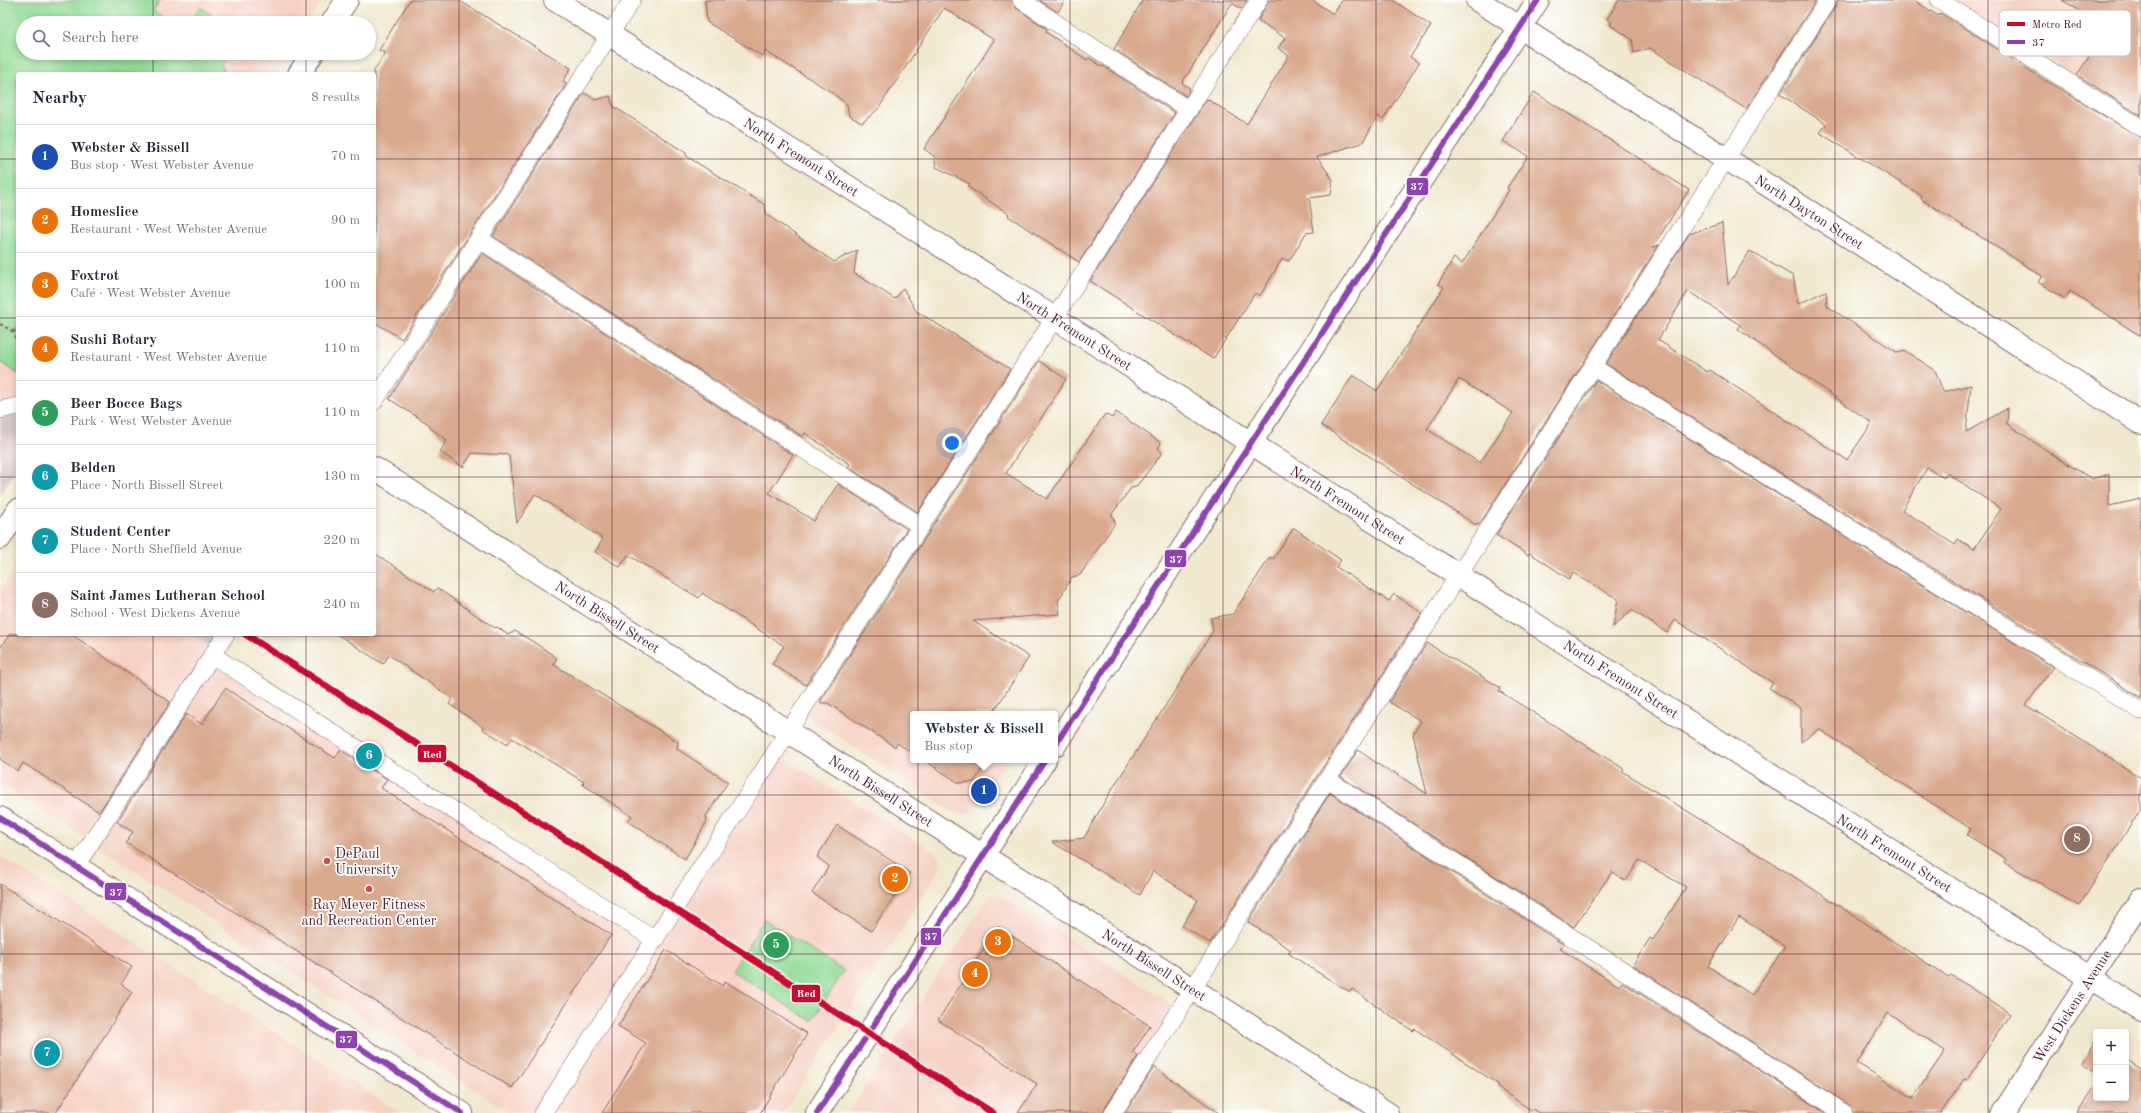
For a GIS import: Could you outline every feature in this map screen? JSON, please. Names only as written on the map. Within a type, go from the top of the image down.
[{"type":"street","points":[[337,16],[347,0]]},
{"type":"street","name":"North Fremont Street","points":[[555,0],[2141,1010]]},
{"type":"street","name":"North Dayton Street","points":[[1476,0],[2141,424]]},
{"type":"street","points":[[1058,740],[1538,0]]},
{"type":"street","points":[[300,72],[308,60]]},
{"type":"street","name":"North Bissell Street","points":[[376,469],[1387,1113]]},
{"type":"street","points":[[0,538],[16,513]]},
{"type":"street","points":[[817,1113],[1043,763]]},
{"type":"street","points":[[0,818],[462,1113]]},
{"type":"street","name":"West Dickens Avenue","points":[[2003,1113],[2141,899]]},
{"type":"lane","points":[[376,399],[632,0]]},
{"type":"lane","points":[[1021,0],[1189,110]]},
{"type":"lane","points":[[543,1113],[1259,0]]},
{"type":"lane","points":[[1113,1113],[1828,0]]},
{"type":"lane","points":[[1940,0],[1999,38]]},
{"type":"lane","points":[[2028,56],[2141,128]]},
{"type":"lane","points":[[479,239],[921,526]]},
{"type":"lane","points":[[1593,367],[2141,712]]},
{"type":"lane","points":[[0,410],[16,406]]},
{"type":"lane","points":[[76,866],[225,636]]},
{"type":"lane","points":[[212,655],[655,940]]},
{"type":"lane","points":[[1328,780],[1844,1113]]},
{"type":"path","points":[[0,324],[12,331],[14,330],[16,340]]},
{"type":"shaded area","points":[[0,0],[323,0],[313,16],[16,16],[16,60],[284,60],[276,72],[16,72],[16,415],[0,400]]},
{"type":"shaded area","points":[[1954,0],[2141,0],[2141,116],[2044,56],[2131,56],[2131,10],[1999,10],[1999,28]]},
{"type":"shaded area","points":[[0,400],[16,415],[16,470],[0,495]]},
{"type":"shaded area","name":"DePaul University","points":[[16,566],[16,636],[195,636],[655,940],[775,753],[934,852],[941,860],[939,871],[783,1113],[510,1113],[0,783],[0,592]]},
{"type":"shaded area","points":[[854,630],[982,711],[910,711],[910,763],[1006,763],[979,805],[966,815],[958,815],[801,712]]},
{"type":"shaded area","points":[[195,636],[225,636],[216,650]]},
{"type":"shaded area","points":[[0,856],[401,1113],[0,1113]]},
{"type":"shaded area","points":[[994,894],[1005,898],[1180,1009],[1113,1113],[848,1113],[989,896]]},
{"type":"green space","points":[[0,0],[160,0],[153,11],[160,16],[16,16],[16,60],[224,60],[221,64],[224,72],[16,72],[16,373],[0,362]]},
{"type":"green space","points":[[200,7],[214,16],[194,16]]},
{"type":"green space","points":[[764,920],[844,971],[812,1021],[732,971]]},
{"type":"building","points":[[410,0],[458,0],[571,68],[563,81],[567,83],[402,339],[376,323],[376,72],[374,71],[385,53],[379,50]]},
{"type":"building","points":[[705,0],[1011,0],[1016,8],[1047,29],[1046,32],[1087,60],[1089,58],[1102,67],[1103,66],[1175,113],[1079,262],[1008,216],[1009,214],[968,187],[970,184],[936,167],[934,156],[924,149],[994,40],[944,8],[878,109],[862,123],[849,116],[847,104],[828,90],[765,51],[762,56],[707,22]]},
{"type":"building","points":[[1039,0],[1065,0],[1058,12]]},
{"type":"building","points":[[1143,0],[1247,0],[1241,9],[1232,3],[1182,83],[1190,88],[1186,96],[1114,49]]},
{"type":"building","points":[[1269,0],[1312,0],[1333,14],[1342,0],[1393,0],[1431,26],[1410,57],[1419,63],[1383,120],[1378,116],[1362,143],[1317,157],[1333,180],[1331,195],[1309,198],[1314,232],[1306,233],[1289,261],[1282,259],[1260,296],[1255,293],[1213,359],[1090,281],[1207,99],[1247,124],[1288,57],[1288,55],[1278,48],[1285,38],[1258,20]]},
{"type":"building","points":[[1619,0],[1816,0],[1746,109],[1650,48],[1634,53],[1632,39],[1610,25],[1612,23],[1607,19]]},
{"type":"building","points":[[1838,0],[1914,0],[1938,16],[1940,13],[1999,50],[1999,56],[2008,56],[2141,138],[2141,336],[2070,291],[2065,299],[2038,282],[2042,276],[1921,199],[1922,196],[1820,133],[1826,124],[1780,94]]},
{"type":"building","points":[[2062,0],[2141,0],[2141,116],[2077,75],[2090,56],[2131,56],[2131,10],[2078,10]]},
{"type":"building","points":[[1534,92],[1689,190],[1652,248],[1659,245],[1479,525],[1477,523],[1476,525],[1321,425],[1353,375],[1377,391],[1444,287],[1438,284],[1454,258],[1462,264],[1509,190],[1507,188],[1528,156],[1503,141]],"holes":[[[1459,379],[1513,413],[1480,463],[1427,429]]]},
{"type":"building","points":[[584,93],[596,100],[610,96],[613,106],[686,153],[686,156],[765,205],[766,214],[834,262],[857,250],[854,273],[895,299],[903,288],[916,311],[1010,369],[918,512],[848,467],[850,464],[805,433],[803,437],[493,236]]},
{"type":"building","points":[[1722,223],[1728,285],[1750,251],[1793,276],[1798,304],[1826,291],[1827,306],[1898,353],[1905,351],[1935,370],[1943,392],[1971,385],[1966,432],[2008,408],[2007,424],[2058,458],[2092,479],[2109,474],[2109,506],[2141,499],[2141,698],[1606,364],[1689,234]],"holes":[[[1688,291],[1740,325],[1738,329],[1872,423],[1847,460],[1710,370],[1707,372],[1658,340]],[[1927,468],[1944,478],[1947,473],[2001,509],[1974,549],[1958,539],[1955,545],[1902,510]]]},
{"type":"building","points":[[482,253],[793,455],[769,493],[814,521],[838,484],[907,529],[806,685],[772,664],[784,646],[702,593],[699,598],[628,555],[620,567],[595,552],[603,539],[535,494],[517,523],[509,455],[472,453],[463,467],[440,452],[447,440],[430,428],[430,425],[389,399]]},
{"type":"building","points":[[1039,361],[1066,379],[1006,473],[1047,499],[1105,414],[1112,418],[1116,412],[1161,443],[1158,448],[1162,453],[1136,487],[1131,488],[1112,514],[1115,523],[1080,575],[1072,577],[1058,601],[1060,614],[973,621],[1029,657],[994,711],[910,711],[910,751],[897,743],[895,747],[828,703],[821,703],[821,700]]},
{"type":"building","points":[[1596,380],[2053,667],[2026,705],[2141,778],[2141,809],[2079,906],[2004,862],[2006,859],[1967,835],[1971,829],[1819,729],[1801,742],[1801,708],[1769,688],[1773,683],[1743,663],[1675,620],[1667,633],[1632,610],[1613,627],[1618,599],[1573,573],[1569,579],[1530,553],[1528,555],[1496,535]]},
{"type":"building","points":[[1294,528],[1341,560],[1336,567],[1389,601],[1394,594],[1422,613],[1210,943],[1182,926],[1198,900],[1153,871],[1140,895],[1052,842],[1084,838],[1109,794],[1213,631],[1211,618],[1233,614],[1270,557],[1273,559]]},
{"type":"building","points":[[376,554],[434,592],[437,588],[495,628],[497,627],[508,635],[515,631],[535,643],[557,658],[553,664],[678,742],[677,749],[728,782],[706,816],[707,821],[685,859],[628,821],[632,816],[582,784],[584,782],[512,738],[508,744],[482,729],[483,727],[449,704],[453,699],[389,655],[383,664],[340,636],[376,636]]},
{"type":"building","points":[[10,634],[16,634],[16,636],[74,636],[170,702],[99,812],[23,763],[18,771],[0,759],[0,648]]},
{"type":"building","points":[[1427,643],[1501,688],[1499,691],[1624,769],[1622,771],[1793,876],[1948,977],[1951,975],[2010,1014],[1967,1080],[1964,1079],[1941,1113],[1854,1113],[1849,1105],[1633,965],[1650,938],[1653,940],[1686,887],[1639,860],[1626,881],[1612,872],[1574,927],[1341,777],[1358,750],[1391,773],[1392,771],[1427,794],[1413,734],[1421,721],[1389,702]],"holes":[[[1739,917],[1785,946],[1752,995],[1708,966]],[[1888,1013],[1945,1051],[1913,1098],[1857,1063]]]},
{"type":"building","name":"Ray Meyer Fitness and Recreation Center","points":[[225,688],[335,758],[340,750],[387,779],[381,788],[611,935],[512,1088],[126,843],[133,832],[117,822],[186,714],[202,724]]},
{"type":"building","points":[[929,763],[986,763],[974,782],[959,783]]},
{"type":"building","points":[[1330,793],[1563,944],[1560,949],[1619,986],[1622,982],[1826,1113],[1539,1113],[1532,1109],[1531,1110],[1498,1088],[1498,1084],[1415,1029],[1413,1031],[1352,989],[1350,992],[1314,970],[1288,953],[1291,950],[1248,922]]},
{"type":"building","points":[[837,825],[910,873],[871,931],[812,893],[829,866],[817,857]]},
{"type":"building","points":[[0,884],[132,967],[121,984],[132,992],[56,1113],[0,1113]]},
{"type":"building","points":[[998,927],[1150,1026],[1133,1052],[1138,1056],[1103,1113],[1018,1113],[1037,1084],[938,1020]]},
{"type":"building","points":[[666,950],[723,986],[725,981],[807,1034],[760,1113],[602,1113],[646,1043],[618,1026]]},
{"type":"building","points":[[2093,1043],[2093,1070],[2081,1063]]},
{"type":"building","points":[[2129,1062],[2141,1070],[2141,1113],[2077,1113],[2093,1089],[2093,1101],[2129,1101]]},
{"type":"building","points":[[1154,1067],[1219,1113],[1125,1113]]},
{"type":"metro line","name":"Red","points":[[248,636],[993,1113]]},
{"type":"transit line","name":"37","points":[[1058,740],[1538,0]]},
{"type":"transit line","name":"37","points":[[817,1113],[1043,763]]},
{"type":"transit line","name":"37","points":[[0,818],[462,1113]]},
{"type":"place","name":"Belden","points":[[369,756]]},
{"type":"place","name":"Webster & Bissell","points":[[984,791]]},
{"type":"place","name":"Saint James Lutheran School","points":[[2077,839]]},
{"type":"place","name":"DePaul University","points":[[327,861]]},
{"type":"place","name":"Homeslice","points":[[895,879]]},
{"type":"place","name":"Ray Meyer Fitness and Recreation Center","points":[[369,889]]},
{"type":"place","name":"Foxtrot","points":[[998,942]]},
{"type":"place","name":"Beer Bocce Bags","points":[[776,945]]},
{"type":"place","name":"Sushi Rotary","points":[[975,974]]},
{"type":"place","name":"Student Center","points":[[47,1053]]}]
